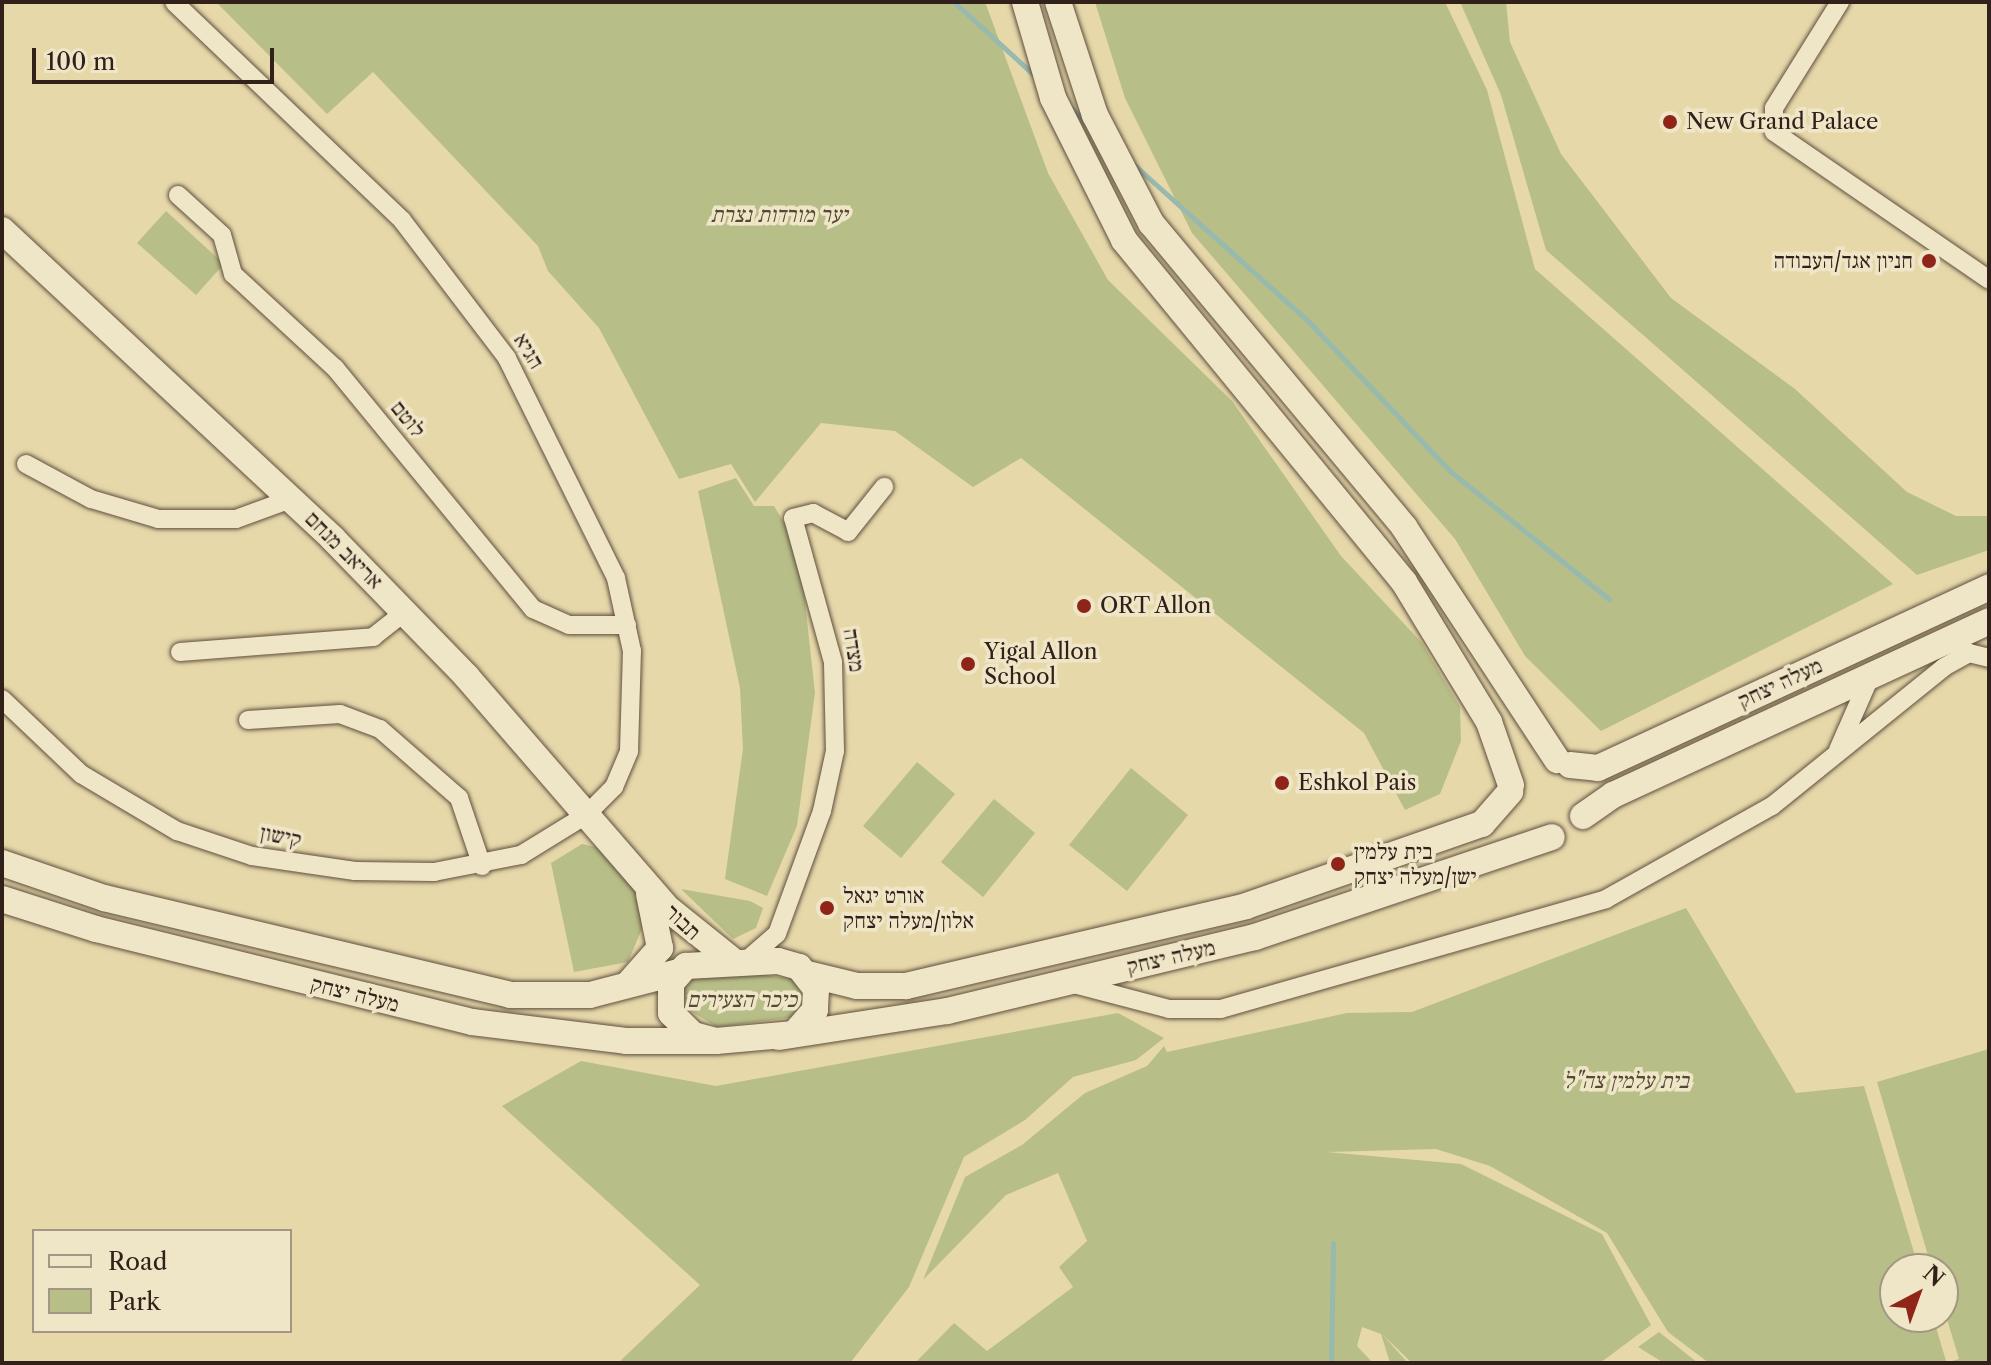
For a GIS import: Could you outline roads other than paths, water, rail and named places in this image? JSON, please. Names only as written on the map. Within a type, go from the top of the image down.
[{"type":"main road","points":[[1025,2],[1053,98],[1118,230],[1404,582],[1489,722],[1520,825],[1552,837],[1583,816],[1587,794],[1404,527],[1151,223],[1095,115],[1058,2]]},
{"type":"main road","name":"אריאב מנחם","points":[[2,230],[291,499],[406,611],[650,888]]},
{"type":"main road","name":"מעלה יצחק","points":[[1563,762],[1598,768],[1989,587]]},
{"type":"main road","name":"מעלה יצחק","points":[[1583,816],[1613,795],[1989,621]]},
{"type":"main road","points":[[1511,789],[1535,761],[1563,762]]},
{"type":"main road","name":"מעלה יצחק","points":[[2,863],[104,898],[437,981],[538,997],[619,990],[682,969],[740,959],[804,971],[857,986],[906,986],[1246,906],[1482,824],[1511,789]]},
{"type":"main road","name":"מעלה יצחק","points":[[2,899],[430,1013],[578,1037],[716,1041],[779,1037],[1064,983],[1255,937],[1552,837]]},
{"type":"main road","points":[[619,990],[660,948],[659,915],[650,888]]},
{"type":"main road","name":"תבור","points":[[650,888],[740,959]]},
{"type":"main road","name":"תבור","points":[[650,888],[683,941],[682,969]]},
{"type":"main road","points":[[682,969],[668,994],[671,1013],[693,1035],[716,1041]]},
{"type":"main road","points":[[779,1037],[804,1028],[815,1010],[804,971]]},
{"type":"street","name":"הגיא","points":[[174,2],[363,179],[475,309],[588,514],[627,625],[634,687],[629,751],[614,787],[586,815]]},
{"type":"street","points":[[1840,2],[1774,108],[1774,132],[1989,280]]},
{"type":"street","name":"לוטם","points":[[178,195],[222,235],[233,274],[335,368],[533,609],[569,625],[627,625]]},
{"type":"street","points":[[26,464],[91,499],[158,519],[236,519],[291,499]]},
{"type":"street","name":"מצדה","points":[[740,959],[770,944],[788,908],[822,811],[836,728],[825,618],[793,518],[813,513],[848,532],[884,487]]},
{"type":"street","points":[[180,652],[373,637],[406,611]]},
{"type":"street","points":[[1064,983],[1195,1012],[1396,963],[1606,899],[1716,842],[1830,762],[1944,667],[1969,653],[1989,658]]},
{"type":"street","points":[[1830,762],[1871,675]]},
{"type":"street","name":"קישון","points":[[2,699],[112,796],[215,846],[355,871],[482,866],[521,855],[586,815]]},
{"type":"street","points":[[248,720],[340,714],[380,729],[459,798],[482,866]]},
{"type":"street","name":"מצדה","points":[[788,908],[785,939],[804,971]]},
{"type":"waterway","points":[[954,2],[1035,76]]},
{"type":"waterway","points":[[1070,107],[1086,122]]},
{"type":"waterway","points":[[1132,163],[1308,321],[1451,472],[1609,599]]},
{"type":"waterway","points":[[1331,1363],[1333,1243]]},
{"type":"place","name":"New Grand Palace","points":[[1670,122]]},
{"type":"place","name":"חניון אגד/העבודה","points":[[1929,261]]},
{"type":"place","name":"ORT Allon","points":[[1084,606]]},
{"type":"place","name":"Yigal Allon School","points":[[968,664]]},
{"type":"place","name":"Eshkol Pais","points":[[1282,783]]},
{"type":"place","name":"בית עלמין ישן/מעלה יצחק","points":[[1338,864]]},
{"type":"place","name":"אורט יגאל אלון/מעלה יצחק","points":[[827,908]]},
{"type":"park label","name":"יער מורדות נצרת","points":[[779,215]]},
{"type":"park label","name":"כיכר הצעירים","points":[[742,1000]]},
{"type":"park label","name":"בית עלמין צה\"ל","points":[[1626,1081]]}]
